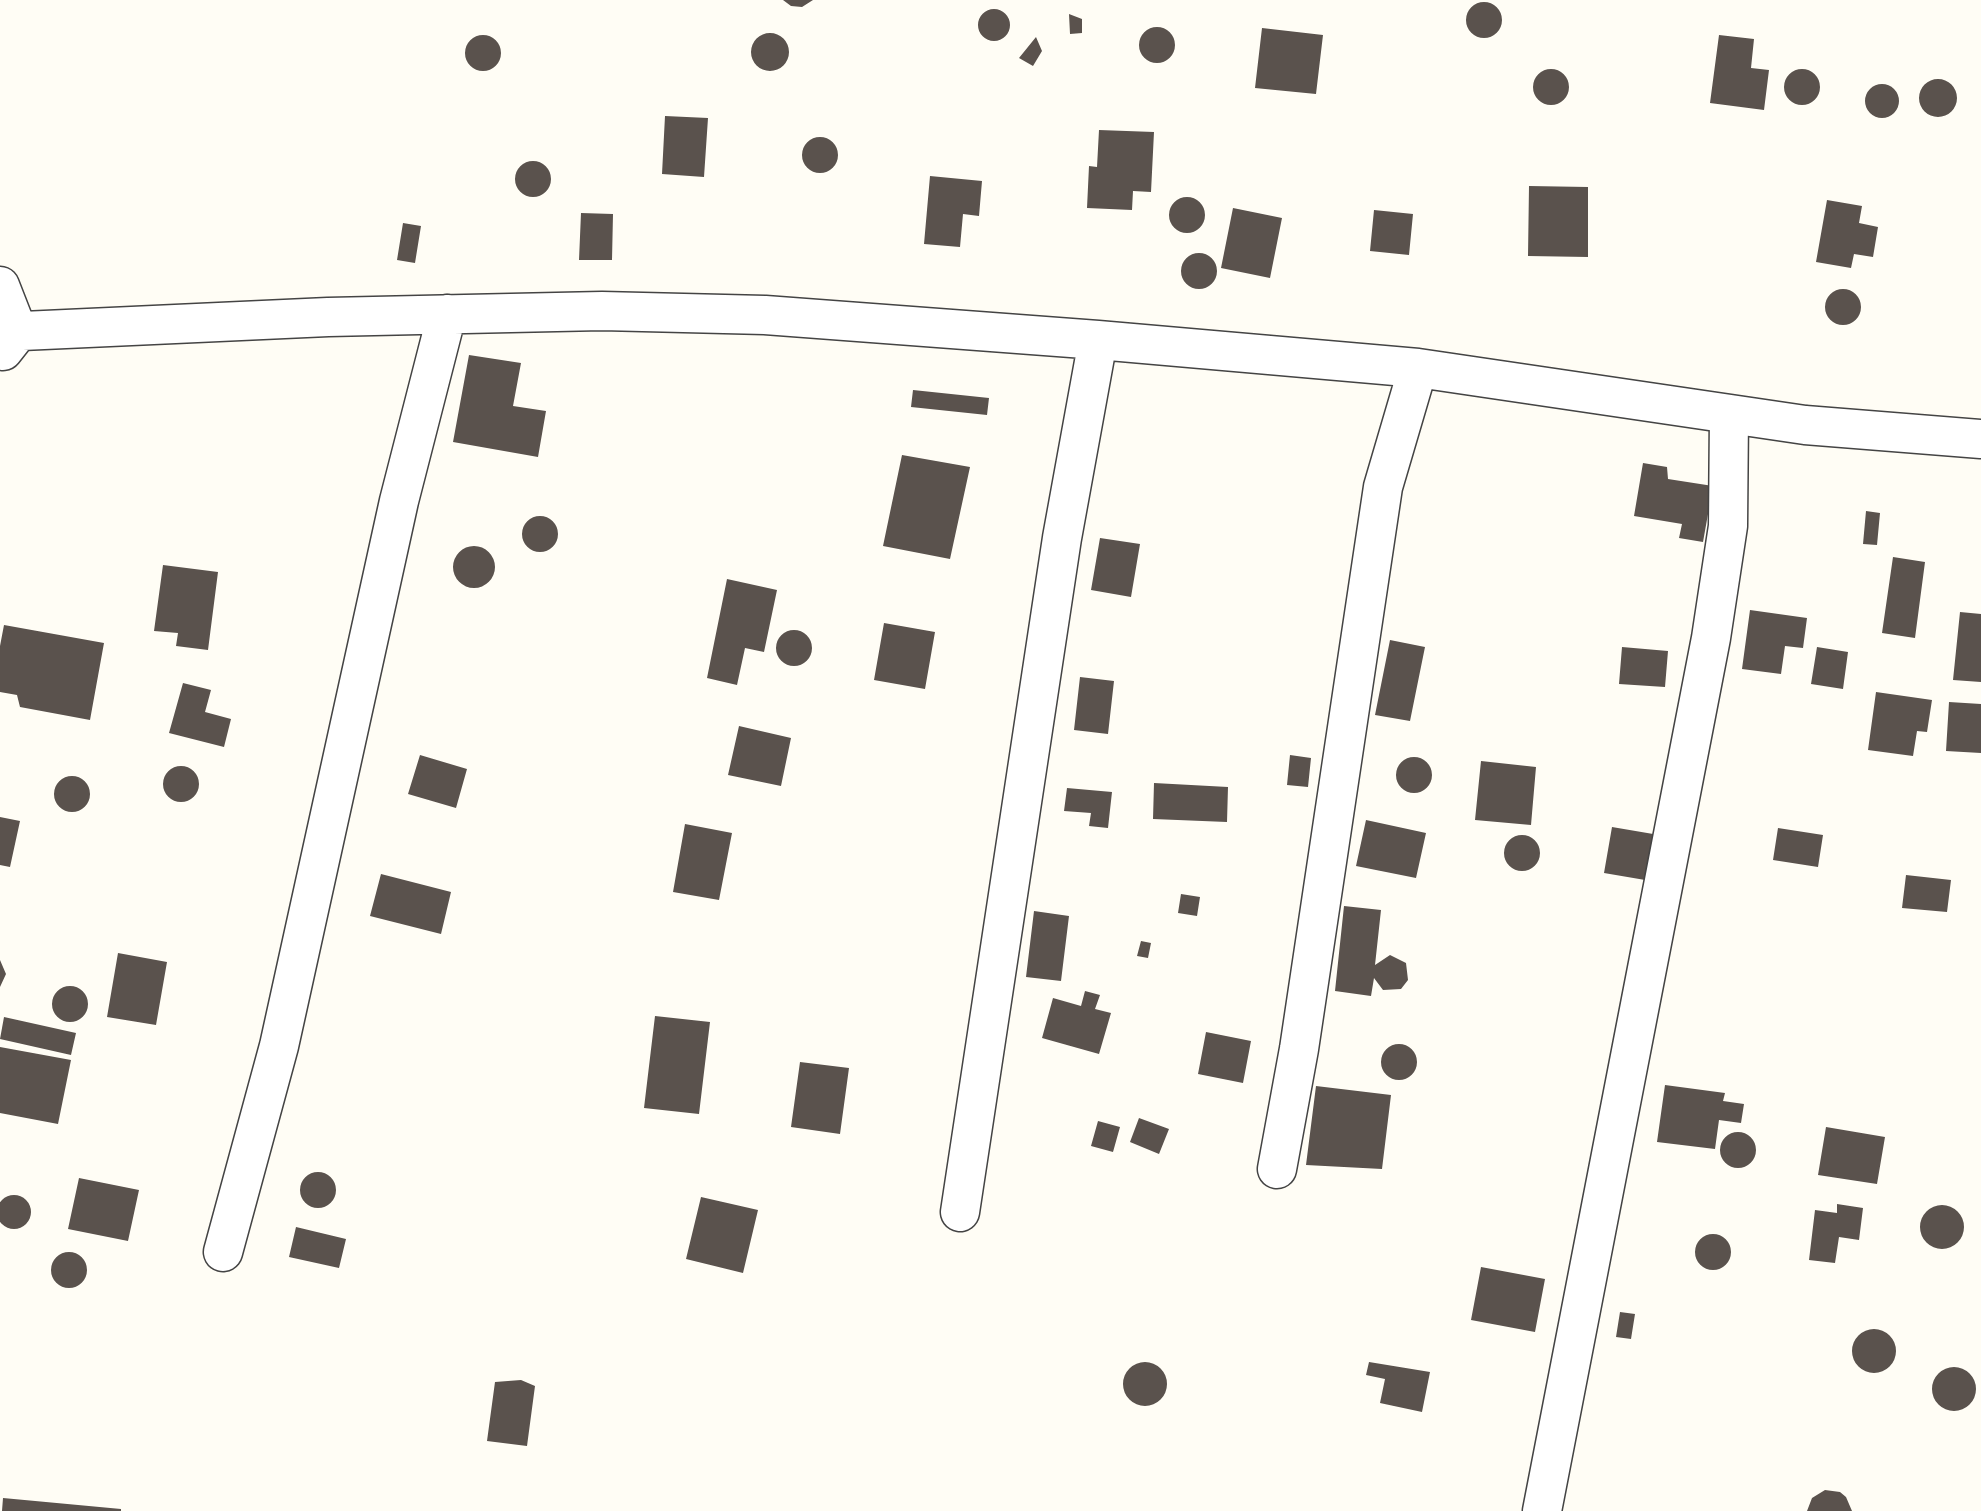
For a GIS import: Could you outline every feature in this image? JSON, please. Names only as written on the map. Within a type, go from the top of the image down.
[{"type":"street","points":[[0,286],[6,340],[315,317],[602,311],[765,315],[1418,368],[1805,425],[1981,439]]},
{"type":"street","points":[[223,1251],[279,1046],[399,501],[447,314]]},
{"type":"street","points":[[960,1212],[1062,538],[1098,340]]},
{"type":"street","points":[[1276,1169],[1299,1049],[1383,487],[1418,368]]},
{"type":"street","points":[[1542,1511],[1711,638],[1728,526],[1729,414]]},
{"type":"building","points":[[783,0],[813,0],[802,7],[791,6]]},
{"type":"building","points":[[1484,2],[1496,8],[1502,20],[1496,32],[1484,38],[1472,32],[1466,20],[1472,8]]},
{"type":"building","points":[[994,9],[1005,14],[1010,25],[1005,36],[994,41],[983,36],[978,25],[983,14]]},
{"type":"building","points":[[1069,14],[1082,19],[1082,33],[1070,34]]},
{"type":"building","points":[[1157,27],[1170,32],[1175,45],[1170,58],[1157,63],[1144,58],[1139,45],[1144,32]]},
{"type":"building","points":[[1262,28],[1323,35],[1316,94],[1255,88]]},
{"type":"building","points":[[770,33],[784,38],[789,52],[784,66],[770,71],[756,66],[751,52],[756,38]]},
{"type":"building","points":[[483,35],[495,41],[501,53],[495,65],[483,71],[471,65],[465,53],[471,41]]},
{"type":"building","points":[[1719,35],[1754,39],[1751,68],[1769,70],[1764,110],[1710,103]]},
{"type":"building","points":[[1036,37],[1042,51],[1033,66],[1019,58]]},
{"type":"building","points":[[1551,69],[1564,74],[1569,87],[1564,100],[1551,105],[1538,100],[1533,87],[1538,74]]},
{"type":"building","points":[[1802,69],[1814,75],[1820,87],[1814,99],[1802,105],[1790,99],[1784,87],[1790,75]]},
{"type":"building","points":[[1938,79],[1951,85],[1957,98],[1951,111],[1938,117],[1925,111],[1919,98],[1925,85]]},
{"type":"building","points":[[1882,84],[1894,89],[1899,101],[1894,113],[1882,118],[1870,113],[1865,101],[1870,89]]},
{"type":"building","points":[[665,116],[708,118],[704,177],[662,174]]},
{"type":"building","points":[[1099,130],[1154,132],[1151,192],[1133,191],[1132,210],[1087,208],[1089,166],[1097,167]]},
{"type":"building","points":[[820,137],[832,143],[838,155],[832,167],[820,173],[808,167],[802,155],[808,143]]},
{"type":"building","points":[[533,161],[545,167],[551,179],[545,191],[533,197],[521,191],[515,179],[521,167]]},
{"type":"building","points":[[930,176],[982,181],[979,216],[963,214],[960,247],[924,244]]},
{"type":"building","points":[[1529,186],[1588,187],[1588,257],[1528,256]]},
{"type":"building","points":[[1187,197],[1200,202],[1205,215],[1200,228],[1187,233],[1174,228],[1169,215],[1174,202]]},
{"type":"building","points":[[1827,200],[1862,206],[1859,223],[1878,227],[1873,257],[1854,254],[1851,268],[1816,262]]},
{"type":"building","points":[[1233,208],[1282,218],[1270,278],[1221,268]]},
{"type":"building","points":[[1374,210],[1413,214],[1409,255],[1370,251]]},
{"type":"building","points":[[581,213],[613,214],[612,260],[579,260]]},
{"type":"building","points":[[403,223],[421,226],[415,263],[397,260]]},
{"type":"building","points":[[1199,253],[1212,258],[1217,271],[1212,284],[1199,289],[1186,284],[1181,271],[1186,258]]},
{"type":"building","points":[[1843,289],[1855,295],[1861,307],[1855,319],[1843,325],[1831,319],[1825,307],[1831,295]]},
{"type":"building","points":[[469,355],[521,363],[513,406],[546,411],[538,457],[453,442]]},
{"type":"building","points":[[913,390],[989,398],[987,415],[911,407]]},
{"type":"building","points":[[902,455],[970,467],[950,559],[883,546]]},
{"type":"building","points":[[1643,463],[1667,467],[1668,479],[1713,486],[1703,542],[1679,538],[1682,524],[1634,516]]},
{"type":"building","points":[[1866,511],[1880,513],[1877,545],[1863,544]]},
{"type":"building","points":[[540,516],[553,521],[558,534],[553,547],[540,552],[527,547],[522,534],[527,521]]},
{"type":"building","points":[[1100,538],[1140,544],[1131,597],[1091,590]]},
{"type":"building","points":[[474,546],[489,552],[495,567],[489,582],[474,588],[459,582],[453,567],[459,552]]},
{"type":"building","points":[[1893,557],[1925,562],[1915,638],[1882,633]]},
{"type":"building","points":[[163,565],[218,572],[208,650],[176,646],[178,633],[154,631]]},
{"type":"building","points":[[727,579],[777,590],[764,652],[745,648],[737,685],[707,678]]},
{"type":"building","points":[[1750,610],[1807,618],[1803,648],[1785,646],[1781,674],[1742,669]]},
{"type":"building","points":[[1960,612],[1981,614],[1981,682],[1953,680]]},
{"type":"building","points":[[884,623],[935,632],[925,689],[874,680]]},
{"type":"building","points":[[4,625],[104,643],[90,720],[20,707],[17,695],[0,692],[0,646]]},
{"type":"building","points":[[794,630],[806,636],[812,648],[806,660],[794,666],[782,660],[776,648],[782,636]]},
{"type":"building","points":[[1390,640],[1425,647],[1410,721],[1375,715]]},
{"type":"building","points":[[1622,647],[1668,651],[1665,687],[1619,684]]},
{"type":"building","points":[[1817,647],[1848,652],[1843,689],[1811,684]]},
{"type":"building","points":[[1080,677],[1114,681],[1108,734],[1074,730]]},
{"type":"building","points":[[183,683],[211,690],[205,712],[231,719],[224,747],[169,733]]},
{"type":"building","points":[[1876,692],[1932,700],[1927,732],[1917,731],[1913,756],[1868,750]]},
{"type":"building","points":[[1949,702],[1981,704],[1981,753],[1946,751]]},
{"type":"building","points":[[739,726],[791,738],[781,786],[728,775]]},
{"type":"building","points":[[420,755],[467,769],[456,808],[408,794]]},
{"type":"building","points":[[1290,755],[1311,758],[1308,787],[1287,785]]},
{"type":"building","points":[[1414,757],[1427,762],[1432,775],[1427,788],[1414,793],[1401,788],[1396,775],[1401,762]]},
{"type":"building","points":[[1481,761],[1536,767],[1531,825],[1475,820]]},
{"type":"building","points":[[181,766],[194,771],[199,784],[194,797],[181,802],[168,797],[163,784],[168,771]]},
{"type":"building","points":[[72,776],[85,781],[90,794],[85,807],[72,812],[59,807],[54,794],[59,781]]},
{"type":"building","points":[[1154,783],[1228,787],[1227,822],[1153,819]]},
{"type":"building","points":[[1067,788],[1112,792],[1108,828],[1089,826],[1091,813],[1064,811]]},
{"type":"building","points":[[0,817],[20,821],[10,867],[0,865]]},
{"type":"building","points":[[1366,820],[1426,833],[1416,878],[1356,866]]},
{"type":"building","points":[[685,824],[732,833],[719,900],[673,892]]},
{"type":"building","points":[[1612,827],[1659,835],[1651,881],[1604,873]]},
{"type":"building","points":[[1778,828],[1823,835],[1818,867],[1773,860]]},
{"type":"building","points":[[1522,835],[1534,841],[1540,853],[1534,865],[1522,871],[1510,865],[1504,853],[1510,841]]},
{"type":"building","points":[[381,874],[451,892],[441,934],[370,916]]},
{"type":"building","points":[[1906,875],[1951,880],[1947,912],[1902,908]]},
{"type":"building","points":[[1181,894],[1200,897],[1197,916],[1178,913]]},
{"type":"building","points":[[1344,906],[1381,910],[1375,965],[1390,955],[1406,963],[1408,980],[1401,989],[1383,990],[1374,978],[1371,996],[1335,991]]},
{"type":"building","points":[[1034,911],[1069,916],[1061,981],[1026,977]]},
{"type":"building","points":[[1141,941],[1151,943],[1148,958],[1137,956]]},
{"type":"building","points":[[118,953],[167,962],[156,1025],[107,1017]]},
{"type":"building","points":[[0,960],[6,974],[0,987]]},
{"type":"building","points":[[70,986],[83,991],[88,1004],[83,1017],[70,1022],[57,1017],[52,1004],[57,991]]},
{"type":"building","points":[[1085,991],[1100,995],[1095,1009],[1111,1013],[1099,1054],[1042,1038],[1053,998],[1081,1006]]},
{"type":"building","points":[[655,1016],[710,1022],[699,1114],[644,1108]]},
{"type":"building","points":[[4,1017],[76,1033],[71,1055],[0,1039]]},
{"type":"building","points":[[1206,1032],[1251,1041],[1243,1083],[1198,1074]]},
{"type":"building","points":[[1399,1044],[1411,1050],[1417,1062],[1411,1074],[1399,1080],[1387,1074],[1381,1062],[1387,1050]]},
{"type":"building","points":[[0,1047],[71,1060],[58,1124],[0,1113]]},
{"type":"building","points":[[800,1062],[849,1068],[840,1134],[791,1127]]},
{"type":"building","points":[[1665,1085],[1725,1093],[1723,1101],[1744,1104],[1741,1123],[1719,1120],[1715,1149],[1657,1142]]},
{"type":"building","points":[[1316,1086],[1391,1095],[1382,1169],[1306,1165]]},
{"type":"building","points":[[1139,1118],[1169,1129],[1159,1154],[1130,1142]]},
{"type":"building","points":[[1098,1121],[1120,1127],[1113,1152],[1091,1146]]},
{"type":"building","points":[[1826,1127],[1885,1137],[1877,1184],[1818,1175]]},
{"type":"building","points":[[1738,1132],[1750,1138],[1756,1150],[1750,1162],[1738,1168],[1726,1162],[1720,1150],[1726,1138]]},
{"type":"building","points":[[318,1172],[331,1177],[336,1190],[331,1203],[318,1208],[305,1203],[300,1190],[305,1177]]},
{"type":"building","points":[[79,1178],[139,1190],[128,1241],[68,1229]]},
{"type":"building","points":[[14,1195],[26,1200],[31,1212],[26,1224],[14,1229],[2,1224],[-3,1212],[2,1200]]},
{"type":"building","points":[[701,1197],[758,1210],[743,1273],[686,1259]]},
{"type":"building","points":[[1837,1204],[1863,1208],[1859,1240],[1839,1237],[1835,1263],[1809,1260],[1815,1210],[1837,1213]]},
{"type":"building","points":[[1942,1205],[1951,1206],[1958,1211],[1963,1218],[1963,1236],[1958,1243],[1951,1248],[1942,1249],[1933,1248],[1926,1243],[1921,1236],[1920,1227],[1921,1218],[1926,1211],[1933,1206]]},
{"type":"building","points":[[296,1227],[346,1239],[339,1268],[289,1257]]},
{"type":"building","points":[[1713,1234],[1725,1240],[1731,1252],[1725,1264],[1713,1270],[1701,1264],[1695,1252],[1701,1240]]},
{"type":"building","points":[[69,1252],[82,1257],[87,1270],[82,1283],[69,1288],[56,1283],[51,1270],[56,1257]]},
{"type":"building","points":[[1481,1267],[1545,1279],[1535,1332],[1471,1320]]},
{"type":"building","points":[[1620,1312],[1635,1314],[1631,1339],[1616,1337]]},
{"type":"building","points":[[1874,1329],[1883,1330],[1890,1335],[1895,1342],[1895,1360],[1890,1367],[1883,1372],[1874,1373],[1865,1372],[1858,1367],[1853,1360],[1852,1351],[1853,1342],[1858,1335],[1865,1330]]},
{"type":"building","points":[[1145,1362],[1154,1363],[1161,1368],[1166,1375],[1166,1393],[1161,1400],[1154,1405],[1145,1406],[1136,1405],[1129,1400],[1124,1393],[1123,1384],[1124,1375],[1129,1368],[1136,1363]]},
{"type":"building","points":[[1369,1362],[1430,1372],[1422,1412],[1380,1403],[1385,1379],[1366,1375]]},
{"type":"building","points":[[1954,1367],[1963,1368],[1970,1373],[1975,1380],[1975,1398],[1970,1405],[1963,1410],[1954,1411],[1945,1410],[1938,1405],[1933,1398],[1932,1389],[1933,1380],[1938,1373],[1945,1368]]},
{"type":"building","points":[[521,1380],[535,1386],[527,1446],[487,1441],[495,1382]]},
{"type":"building","points":[[1825,1490],[1840,1492],[1846,1497],[1852,1511],[1807,1511],[1812,1498]]},
{"type":"building","points":[[3,1498],[121,1509],[121,1511],[2,1511]]}]
